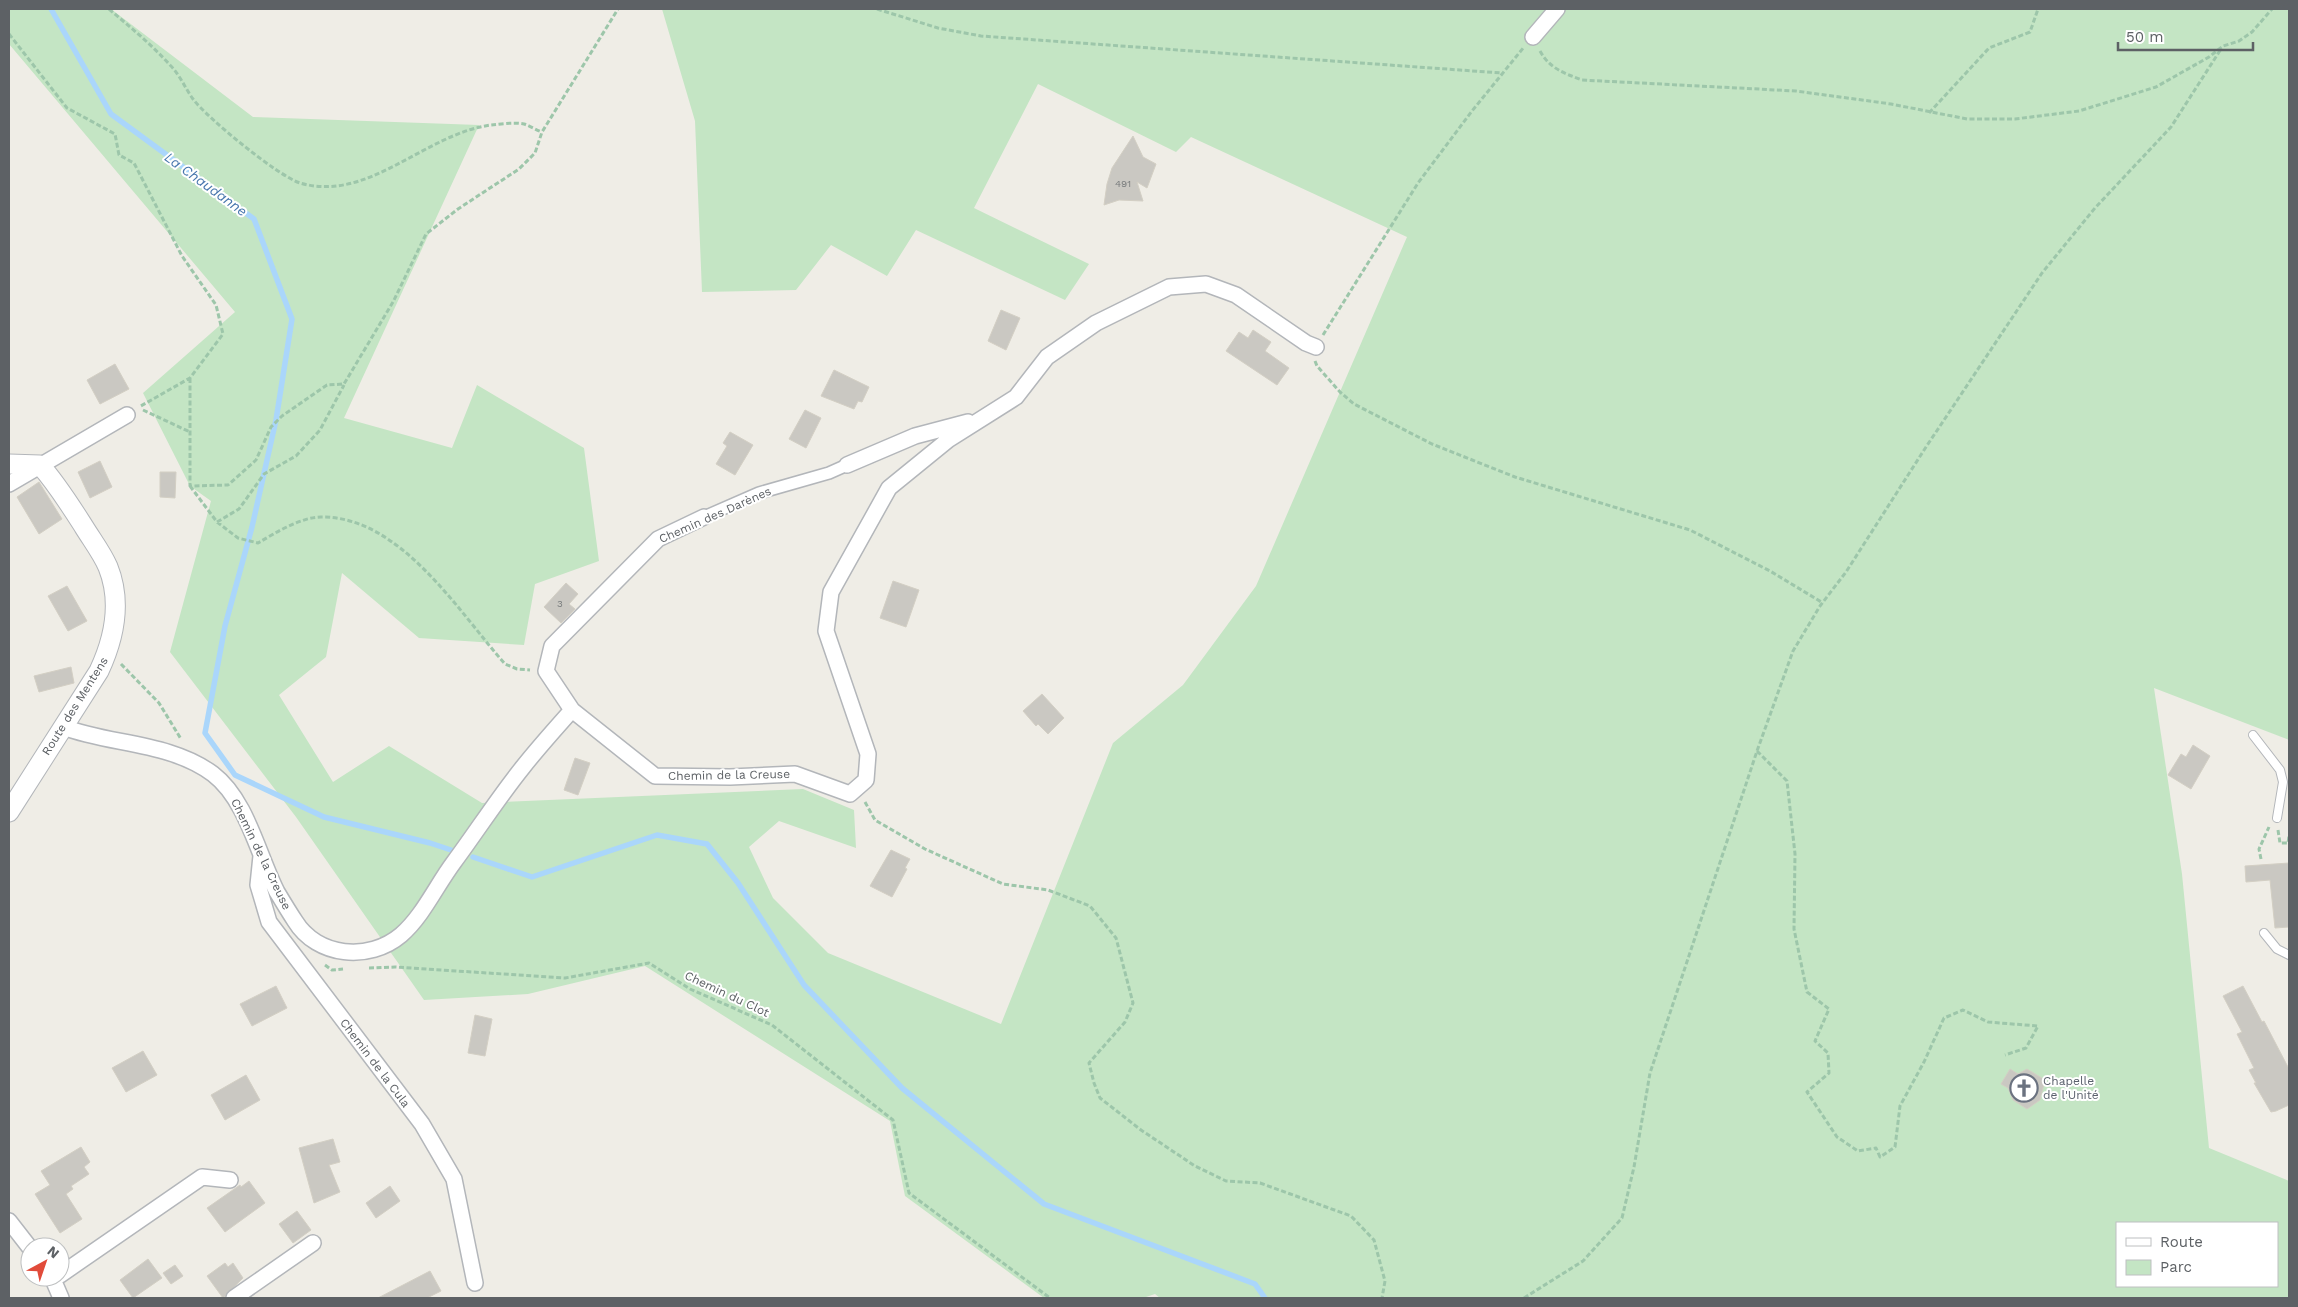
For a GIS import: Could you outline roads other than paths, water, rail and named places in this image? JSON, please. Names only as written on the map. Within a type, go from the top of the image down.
[{"type":"street","points":[[1532,38],[1557,9]]},
{"type":"street","points":[[982,419],[1016,397],[1047,358],[1096,324],[1169,287],[1206,284],[1236,295],[1306,343],[1316,347]]},
{"type":"street","points":[[9,484],[40,464],[132,412]]},
{"type":"street","name":"Chemin des Darènes","points":[[572,710],[546,671],[552,646],[658,539],[759,493],[829,473],[915,436],[982,419]]},
{"type":"street","name":"Chemin de la Creuse","points":[[63,727],[101,739],[159,750],[197,765],[226,785],[236,799],[277,892],[303,933],[315,943],[346,953],[379,948],[400,936],[417,918],[439,882],[522,768],[572,710],[655,776],[730,777],[795,774],[850,794],[866,780],[868,754],[826,631],[831,592],[889,488],[948,440],[982,419]]},
{"type":"street","points":[[9,464],[40,464]]},
{"type":"street","name":"Route des Mentens","points":[[9,812],[99,672],[110,648],[115,621],[115,602],[108,567],[57,484],[40,464]]},
{"type":"street","name":"Chemin de la Cula","points":[[261,854],[258,885],[269,922],[422,1124],[454,1179],[475,1283]]},
{"type":"street","points":[[70,1267],[202,1176],[230,1180]]},
{"type":"street","points":[[9,1221],[21,1237]]},
{"type":"street","points":[[234,1298],[314,1243]]},
{"type":"lane","points":[[2253,734],[2280,770],[2283,782],[2277,818]]},
{"type":"lane","points":[[2264,933],[2277,949],[2289,955]]},
{"type":"waterway","name":"La Chaudanne","points":[[51,9],[111,114],[254,219],[292,319],[276,420],[252,527],[225,626],[205,733],[235,775],[324,817],[451,850]]},
{"type":"waterway","points":[[473,857],[532,877],[657,835],[707,844],[738,883],[804,985],[902,1088],[1044,1204],[1255,1284],[1265,1298]]},
{"type":"place","name":"Chapelle de l'Unité","points":[[2024,1088]]}]
